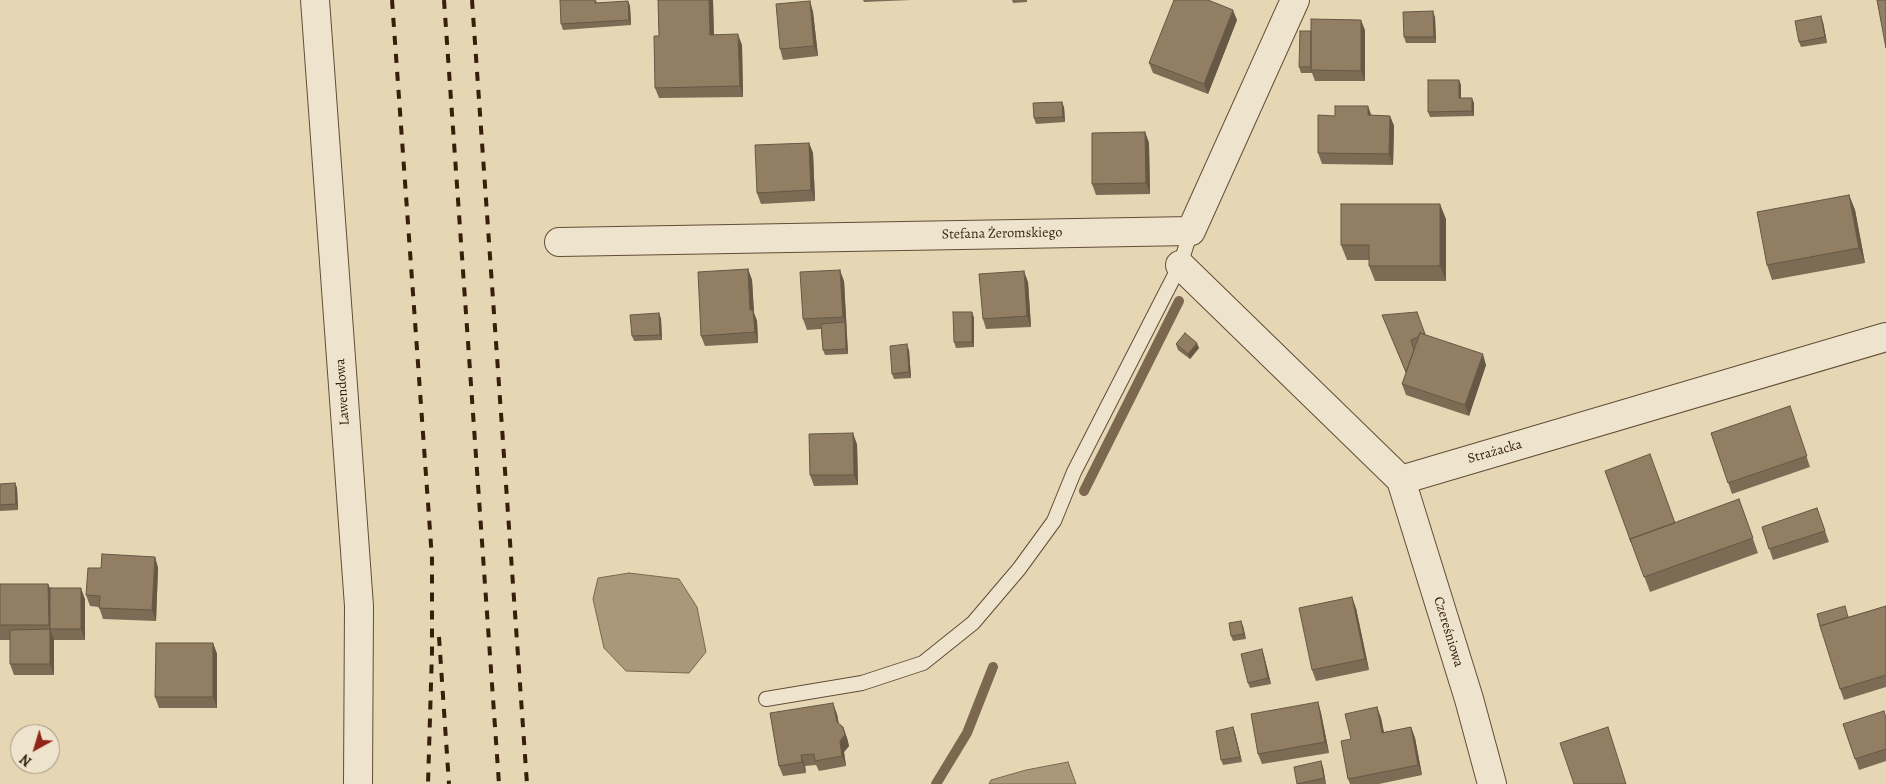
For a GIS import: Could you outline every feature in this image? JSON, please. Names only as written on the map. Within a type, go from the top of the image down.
[{"type":"street","name":"Lawendowa","points":[[315,0],[359,606],[358,784]]},
{"type":"street","points":[[1191,231],[1295,0]]},
{"type":"street","name":"Stefana Żeromskiego","points":[[559,242],[1191,231]]},
{"type":"street","points":[[1180,265],[1401,480]]},
{"type":"street","name":"Strażacka","points":[[1401,480],[1883,346]]},
{"type":"street","name":"Czereśniowa","points":[[1401,480],[1469,699],[1492,784]]},
{"type":"lane","points":[[766,699],[862,683],[923,663],[973,623],[1019,569],[1054,521],[1074,472],[1180,265],[1191,231]]},
{"type":"shaded area","points":[[629,573],[679,579],[697,607],[706,652],[689,673],[626,671],[604,648],[593,599],[598,578]]},
{"type":"shaded area","points":[[1068,762],[1076,784],[989,784],[991,780],[1026,770]]},
{"type":"building","points":[[560,0],[595,0],[595,3],[628,1],[629,20],[561,24]]},
{"type":"building","points":[[658,0],[709,0],[710,35],[738,34],[740,86],[655,88],[654,36],[659,36]]},
{"type":"building","points":[[1174,0],[1208,0],[1233,10],[1204,84],[1149,63]]},
{"type":"building","points":[[1877,0],[1886,0],[1886,48]]},
{"type":"building","points":[[810,1],[814,46],[780,49],[776,4]]},
{"type":"building","points":[[1433,11],[1434,37],[1404,37],[1403,12]]},
{"type":"building","points":[[1821,16],[1825,37],[1799,42],[1795,21]]},
{"type":"building","points":[[1311,19],[1361,20],[1361,71],[1311,70]]},
{"type":"building","points":[[1300,31],[1311,31],[1311,67],[1299,67]]},
{"type":"building","points":[[1428,80],[1459,80],[1459,98],[1472,98],[1472,111],[1428,112]]},
{"type":"building","points":[[1062,102],[1063,117],[1034,118],[1033,103]]},
{"type":"building","points":[[1335,106],[1368,106],[1368,115],[1390,116],[1389,154],[1318,153],[1318,115],[1335,116]]},
{"type":"building","points":[[1145,132],[1146,183],[1092,184],[1092,133]]},
{"type":"building","points":[[809,143],[811,190],[757,193],[755,145]]},
{"type":"building","points":[[1849,195],[1859,248],[1767,265],[1757,212]]},
{"type":"building","points":[[1341,204],[1440,204],[1440,266],[1369,266],[1369,245],[1341,245]]},
{"type":"building","points":[[748,269],[750,310],[753,310],[755,332],[701,336],[698,272]]},
{"type":"building","points":[[840,270],[843,317],[803,319],[800,272]]},
{"type":"building","points":[[1024,271],[1027,316],[983,319],[979,274]]},
{"type":"building","points":[[953,312],[972,312],[972,342],[954,342]]},
{"type":"building","points":[[1417,312],[1425,334],[1420,333],[1418,337],[1411,340],[1414,350],[1406,372],[1382,315]]},
{"type":"building","points":[[659,313],[660,335],[632,336],[630,315]]},
{"type":"building","points":[[845,322],[846,349],[823,350],[821,324]]},
{"type":"building","points":[[1185,333],[1197,343],[1188,354],[1176,344]]},
{"type":"building","points":[[1420,333],[1483,354],[1465,405],[1402,384]]},
{"type":"building","points":[[907,344],[909,372],[892,374],[890,346]]},
{"type":"building","points":[[1790,406],[1807,456],[1728,483],[1711,433]]},
{"type":"building","points":[[853,433],[854,475],[810,475],[809,434]]},
{"type":"building","points":[[1650,454],[1675,523],[1630,539],[1631,542],[1605,471]]},
{"type":"building","points":[[15,483],[16,504],[0,505],[0,484]]},
{"type":"building","points":[[1739,499],[1753,538],[1644,577],[1630,539]]},
{"type":"building","points":[[1817,508],[1825,531],[1769,549],[1762,527]]},
{"type":"building","points":[[102,554],[155,557],[152,610],[99,608],[100,596],[86,595],[88,568],[101,568]]},
{"type":"building","points":[[0,584],[48,584],[49,625],[0,625]]},
{"type":"building","points":[[50,588],[81,588],[81,629],[50,629]]},
{"type":"building","points":[[1352,597],[1365,659],[1312,670],[1299,608]]},
{"type":"building","points":[[1845,606],[1848,617],[1820,626],[1817,614]]},
{"type":"building","points":[[1886,606],[1886,675],[1840,689],[1820,626]]},
{"type":"building","points":[[1241,621],[1244,634],[1231,636],[1229,623]]},
{"type":"building","points":[[50,629],[50,664],[10,664],[10,630]]},
{"type":"building","points":[[156,643],[213,643],[213,697],[155,697]]},
{"type":"building","points":[[1262,649],[1268,678],[1248,683],[1241,654]]},
{"type":"building","points":[[1318,702],[1325,742],[1258,754],[1251,714]]},
{"type":"building","points":[[833,703],[837,722],[843,727],[845,735],[840,741],[842,756],[815,761],[814,754],[801,755],[802,762],[779,766],[770,713]]},
{"type":"building","points":[[1377,707],[1382,733],[1411,727],[1418,765],[1348,779],[1341,741],[1351,739],[1345,714]]},
{"type":"building","points":[[1884,711],[1886,718],[1886,749],[1855,759],[1843,724]]},
{"type":"building","points":[[1233,727],[1240,757],[1221,760],[1216,731]]},
{"type":"building","points":[[1608,727],[1626,784],[1574,784],[1560,743]]},
{"type":"building","points":[[1321,761],[1324,778],[1297,784],[1294,767]]},
{"type":"waterway","points":[[1084,491],[1179,301]]},
{"type":"waterway","points":[[936,784],[967,733],[993,667]]},
{"type":"railway","points":[[392,0],[432,559],[432,651],[428,784]]},
{"type":"railway","points":[[444,0],[499,784]]},
{"type":"railway","points":[[472,0],[527,784]]},
{"type":"railway","points":[[439,637],[449,784]]}]
